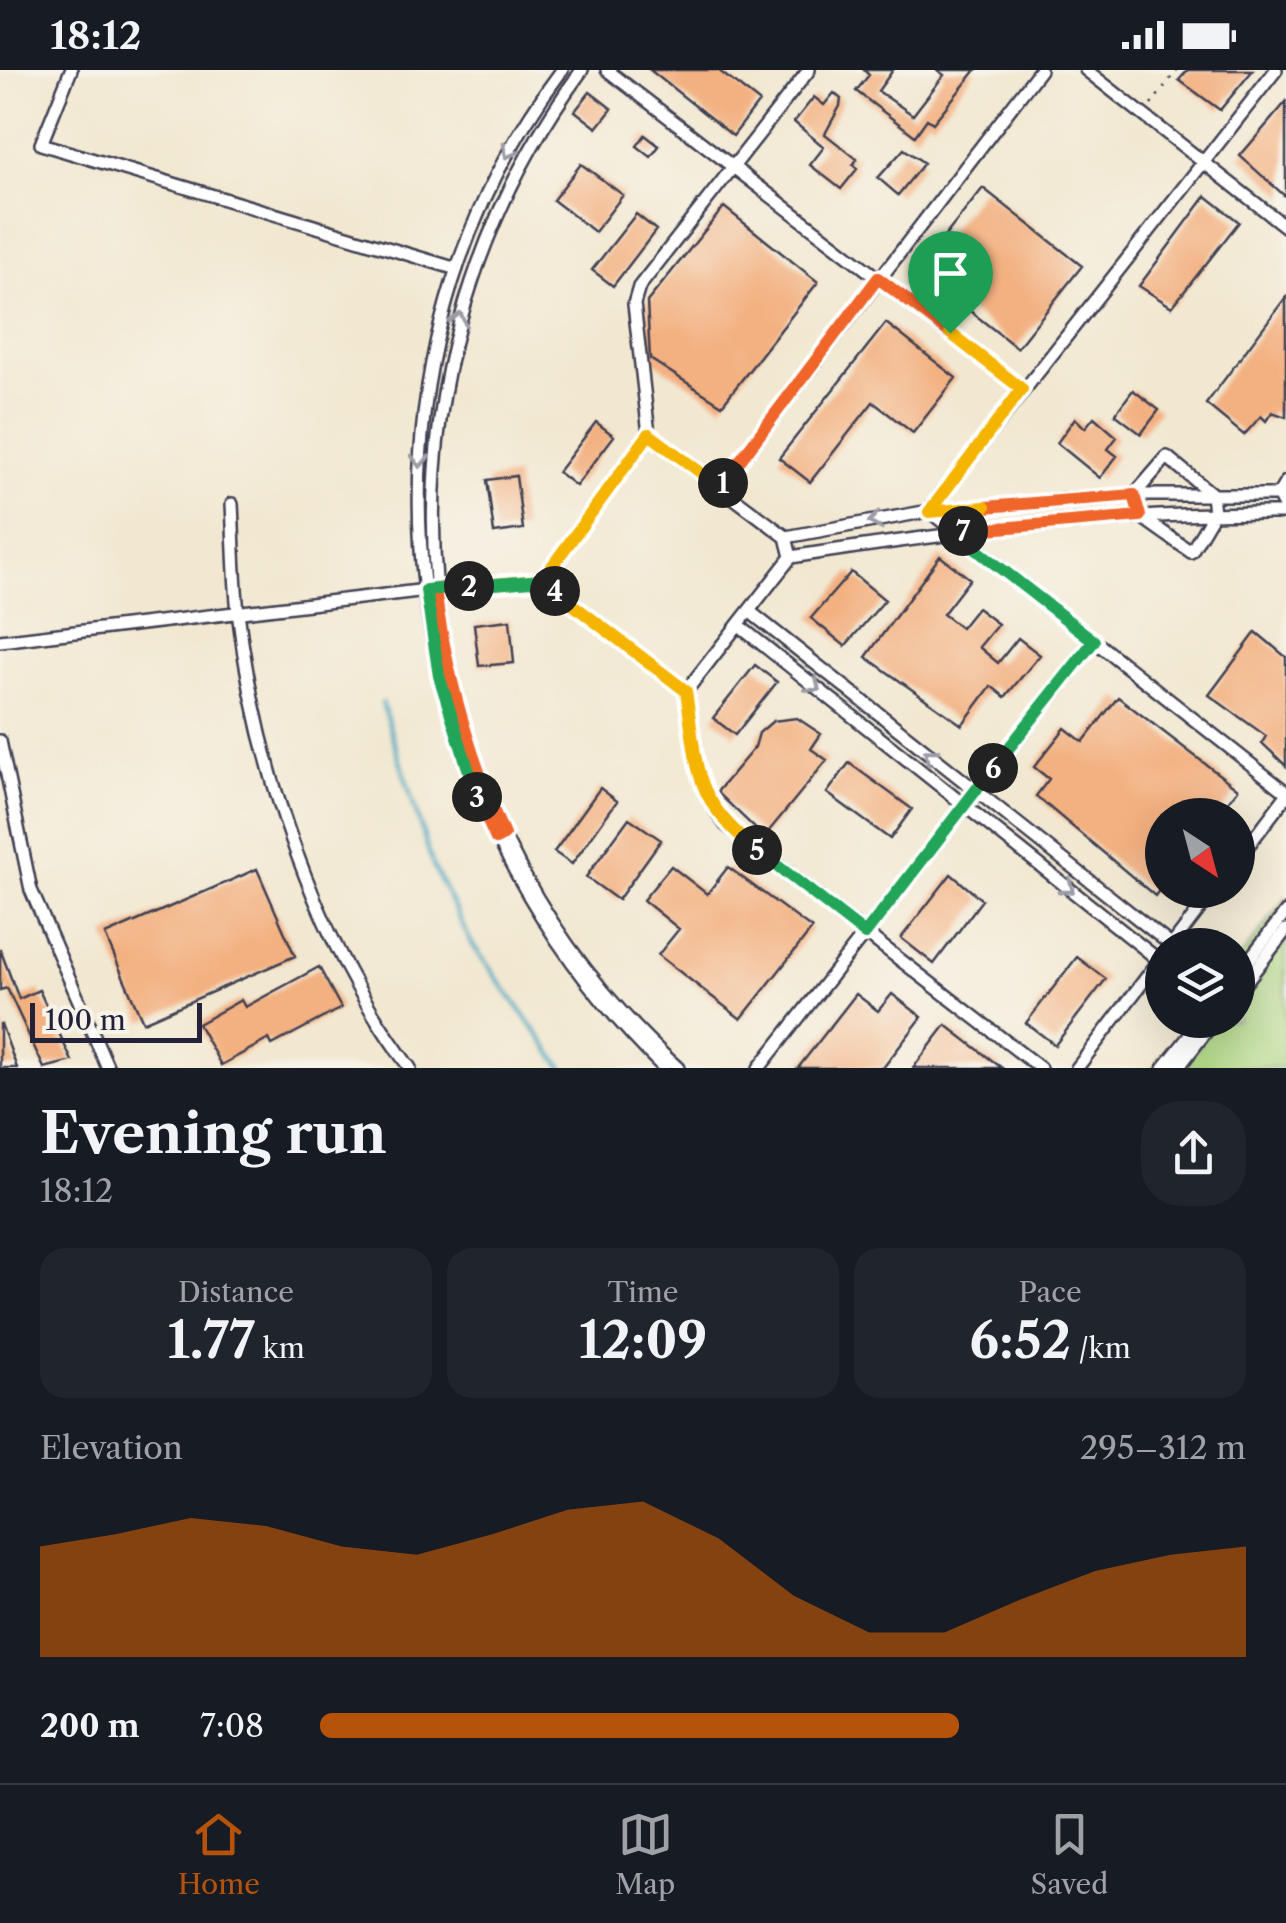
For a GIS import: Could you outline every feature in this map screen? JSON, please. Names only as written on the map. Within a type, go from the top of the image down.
[{"type":"street","points":[[72,70],[41,144],[457,268]]},
{"type":"street","points":[[562,70],[491,186],[457,268],[436,340],[420,448],[419,502],[430,589],[459,715],[500,837],[565,948],[610,1013],[664,1068]]},
{"type":"street","points":[[430,589],[441,396],[466,292],[506,193],[530,146],[582,70]]},
{"type":"street","points":[[607,70],[1022,389]]},
{"type":"street","points":[[542,580],[649,434],[635,295],[809,70]]},
{"type":"street","points":[[720,487],[1040,70]]},
{"type":"street","points":[[1086,70],[1286,227]]},
{"type":"street","points":[[929,512],[1276,70]]},
{"type":"street","points":[[649,434],[786,537],[791,557]]},
{"type":"street","points":[[1167,457],[1212,494],[1214,513],[1196,548],[1188,552],[1140,516],[1134,495],[1167,457]]},
{"type":"street","points":[[686,691],[791,557],[954,532],[1140,516],[1286,511],[1282,495],[1286,482]]},
{"type":"street","points":[[786,537],[929,512],[1134,495],[1282,495]]},
{"type":"street","points":[[232,504],[238,612],[266,751],[290,829],[350,973],[410,1068]]},
{"type":"street","points":[[929,512],[1286,794],[1255,837]]},
{"type":"street","points":[[0,641],[430,589],[542,580],[686,691],[700,781],[708,804],[726,825],[1040,1068]]},
{"type":"street","points":[[749,611],[1150,928]]},
{"type":"street","points":[[738,625],[1145,947]]},
{"type":"street","points":[[759,1068],[1094,641]]},
{"type":"street","points":[[0,741],[31,890],[108,1068]]},
{"type":"street","points":[[1185,928],[1200,908]]},
{"type":"street","points":[[1255,952],[1286,912]]},
{"type":"street","points":[[1255,970],[1286,930]]},
{"type":"street","points":[[565,948],[678,1068]]},
{"type":"street","points":[[1077,1068],[1145,980]]},
{"type":"street","points":[[1164,1068],[1188,1038]]},
{"type":"street","points":[[1178,1068],[1201,1038]]},
{"type":"path","points":[[1144,116],[1178,70]]},
{"type":"green space","points":[[1286,899],[1286,1068],[1154,1068],[1178,1038],[1255,1038],[1255,939]]},
{"type":"building","points":[[650,70],[718,70],[759,102],[733,136]]},
{"type":"building","points":[[864,70],[893,70],[878,91],[913,115],[944,75],[937,70],[976,70],[933,123],[927,119],[915,136],[856,91],[869,75]]},
{"type":"building","points":[[1188,70],[1253,70],[1220,110],[1179,80]]},
{"type":"building","points":[[590,92],[612,109],[597,128],[575,111]]},
{"type":"building","points":[[834,93],[841,99],[840,106],[825,134],[857,159],[853,165],[857,169],[841,189],[810,165],[824,147],[794,122],[814,97],[824,105]]},
{"type":"building","points":[[1286,102],[1286,197],[1240,156]]},
{"type":"building","points":[[645,135],[659,146],[651,157],[637,146]]},
{"type":"building","points":[[904,149],[924,163],[898,195],[878,178]]},
{"type":"building","points":[[581,164],[623,195],[595,232],[553,200]]},
{"type":"building","points":[[983,188],[1082,266],[1017,348],[918,270]]},
{"type":"building","points":[[1206,196],[1239,222],[1172,307],[1139,286]]},
{"type":"building","points":[[724,207],[818,282],[722,405],[650,359],[647,302]]},
{"type":"building","points":[[636,214],[656,230],[613,286],[592,270]]},
{"type":"building","points":[[1286,297],[1286,417],[1272,412],[1266,421],[1261,416],[1244,435],[1206,404]]},
{"type":"building","points":[[886,323],[956,378],[913,433],[873,402],[810,482],[779,458]]},
{"type":"building","points":[[1133,390],[1159,410],[1141,434],[1115,414]]},
{"type":"building","points":[[1094,417],[1117,437],[1108,449],[1117,456],[1100,478],[1057,443],[1075,418],[1085,428]]},
{"type":"building","points":[[596,422],[614,436],[576,486],[558,472]]},
{"type":"building","points":[[516,476],[523,529],[494,533],[487,480]]},
{"type":"building","points":[[940,556],[970,579],[943,614],[961,628],[977,608],[998,624],[979,647],[998,663],[1018,638],[1040,655],[1005,697],[991,686],[962,725],[866,657]]},
{"type":"building","points":[[851,572],[885,600],[845,646],[811,618]]},
{"type":"building","points":[[510,620],[514,663],[479,666],[474,624]]},
{"type":"building","points":[[1256,632],[1286,657],[1286,766],[1262,743],[1266,736],[1209,695]]},
{"type":"building","points":[[755,665],[777,682],[735,735],[713,718]]},
{"type":"building","points":[[1118,697],[1238,789],[1231,798],[1145,798],[1145,888],[1036,796],[1049,779],[1034,767],[1065,728],[1083,742]]},
{"type":"building","points":[[797,718],[821,734],[811,749],[827,760],[764,837],[717,792],[755,747],[759,733],[773,721]]},
{"type":"building","points":[[849,763],[912,809],[890,839],[827,793]]},
{"type":"building","points":[[600,788],[617,801],[572,864],[554,852]]},
{"type":"building","points":[[629,818],[661,840],[618,900],[586,877]]},
{"type":"building","points":[[671,866],[707,894],[728,867],[812,929],[741,1019],[658,955],[679,929],[643,900]]},
{"type":"building","points":[[257,869],[295,956],[143,1022],[105,935]]},
{"type":"building","points":[[951,874],[982,900],[934,964],[901,938]]},
{"type":"building","points":[[0,949],[19,999],[39,990],[72,1061],[44,1068],[7,988],[0,990]]},
{"type":"building","points":[[1077,957],[1106,979],[1055,1045],[1026,1023]]},
{"type":"building","points":[[319,967],[341,1008],[272,1045],[269,1039],[221,1065],[198,1024],[241,1000],[245,1007]]},
{"type":"building","points":[[856,994],[878,1011],[892,994],[922,1017],[883,1068],[798,1068]]},
{"type":"building","points":[[1,1024],[17,1068],[0,1068]]},
{"type":"building","points":[[946,1025],[1002,1068],[913,1068]]},
{"type":"waterway","points":[[382,703],[433,866],[472,944],[563,1068]]},
{"type":"route","points":[[950,333],[878,278],[720,487],[649,434],[542,580],[435,589],[459,715],[504,835],[496,839],[450,718],[439,676],[426,590],[435,589],[542,580],[686,691],[700,781],[708,804],[726,825],[865,934],[1094,641],[954,532],[1140,516],[1134,495],[929,512],[1022,389],[950,333]]}]
